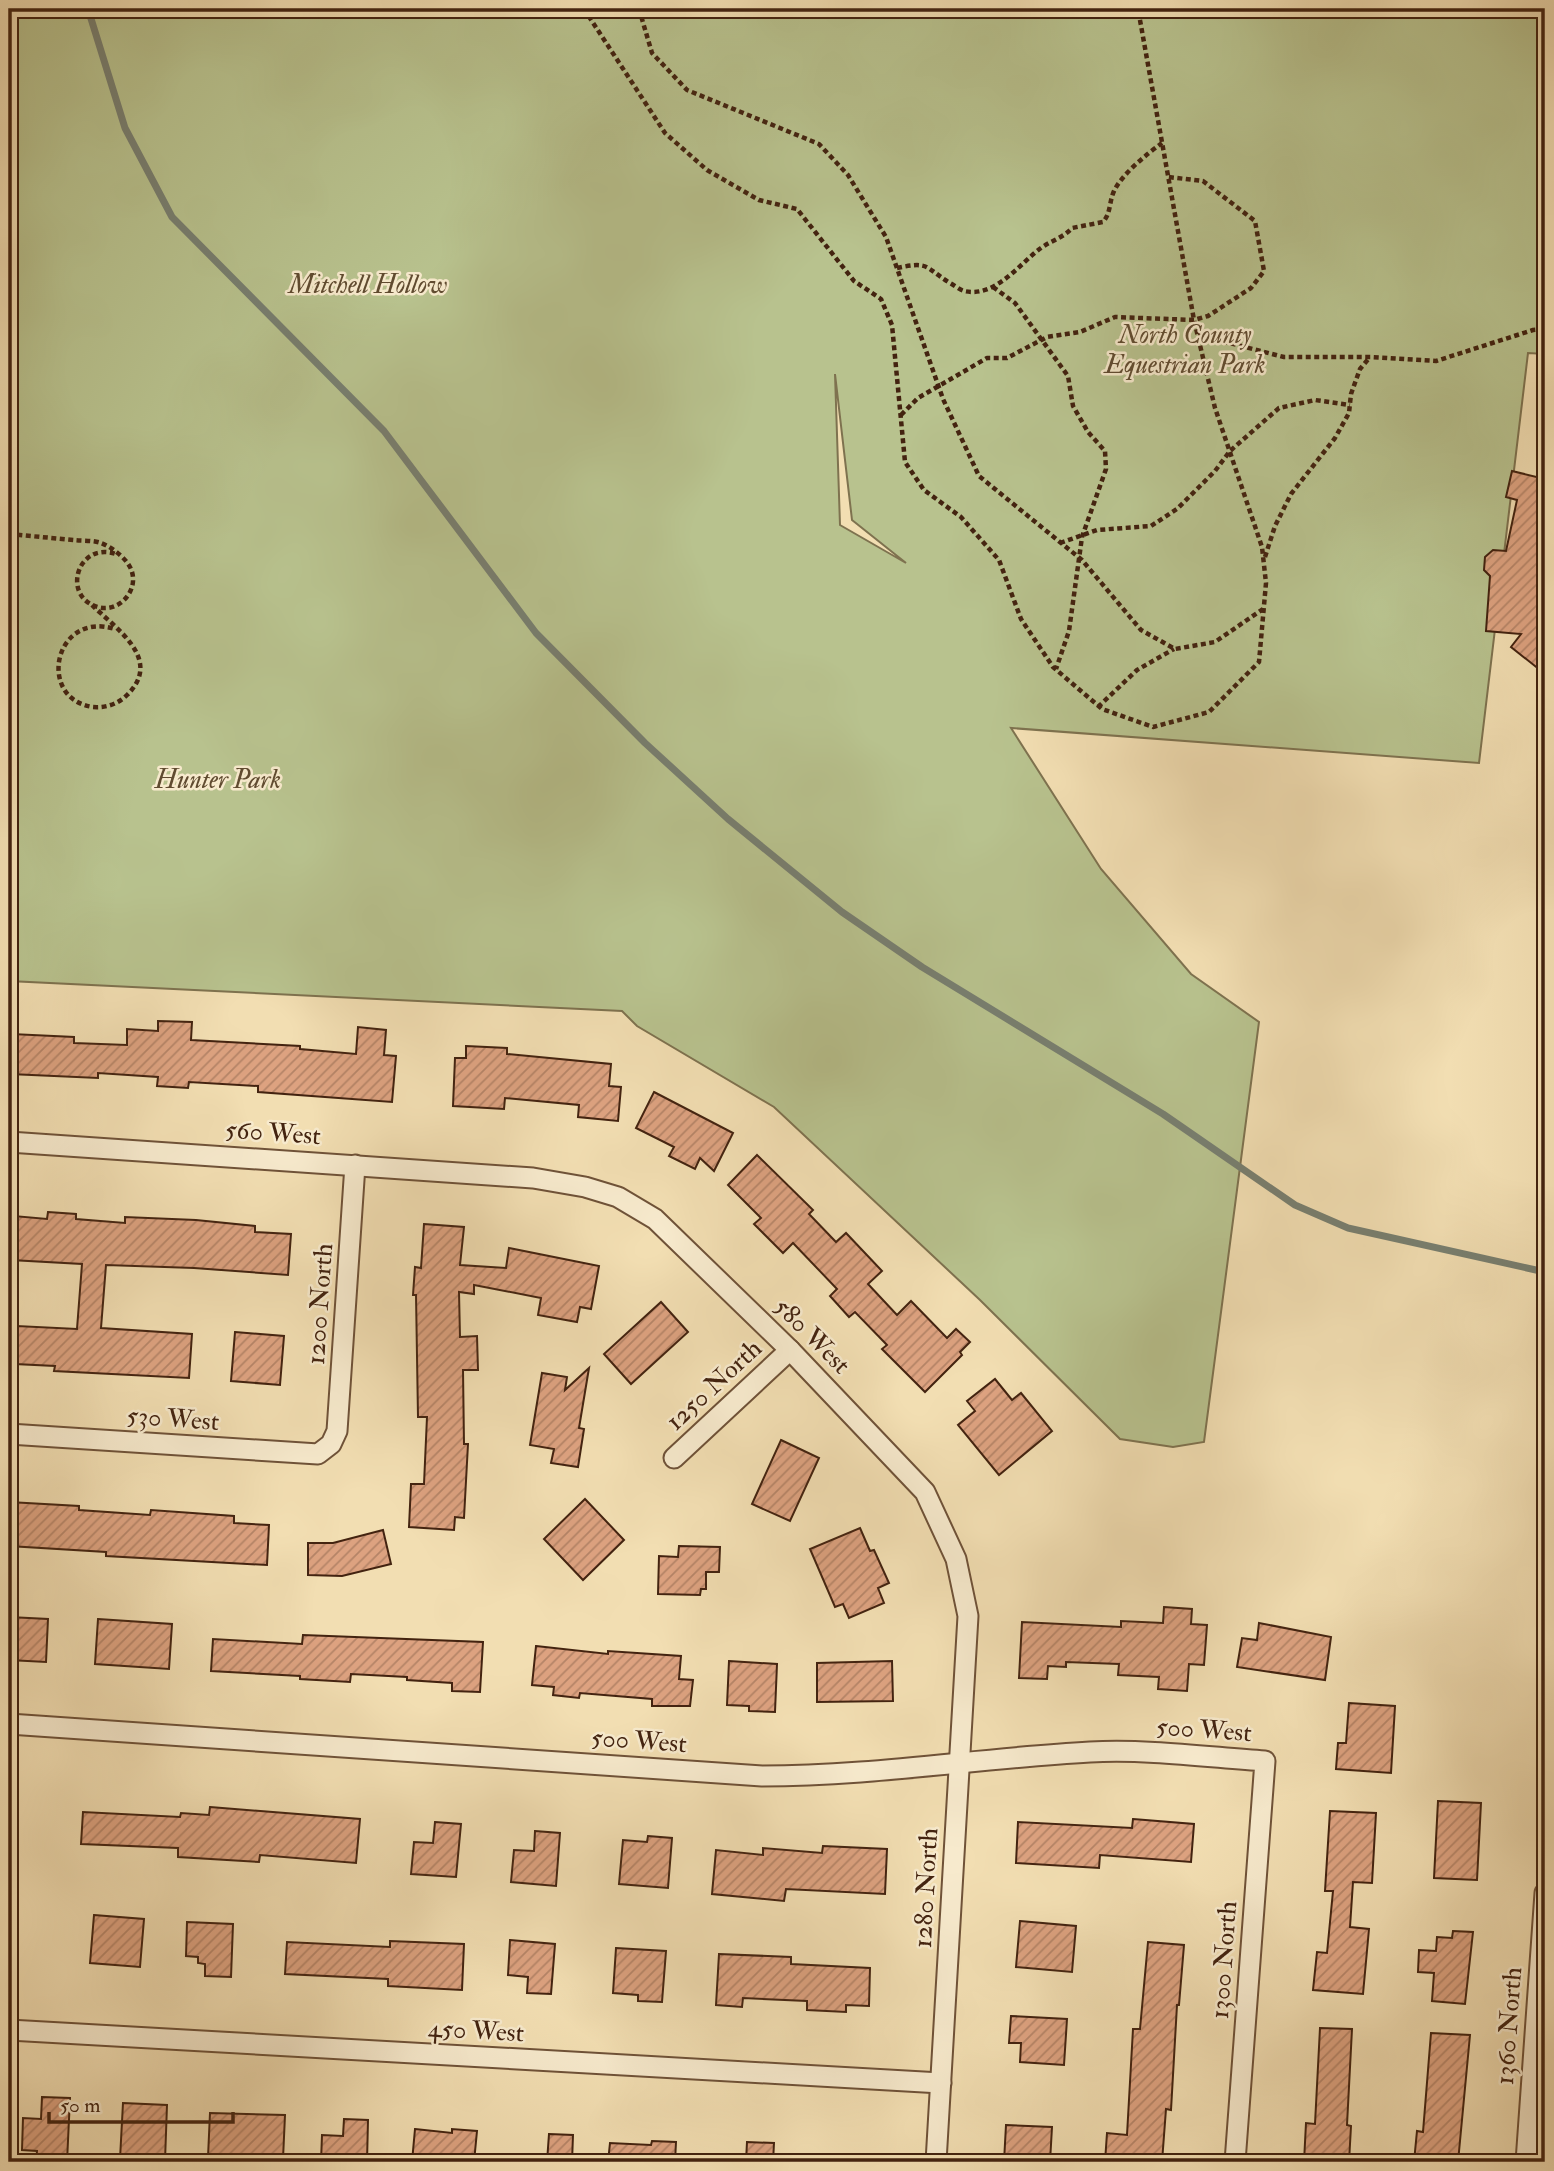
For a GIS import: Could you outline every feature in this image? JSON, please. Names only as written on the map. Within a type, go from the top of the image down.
[{"type":"street","name":"560 West","points":[[9,1142],[533,1178]]},
{"type":"street","name":"1200 North","points":[[331,1444],[337,1431],[355,1165]]},
{"type":"street","name":"580 West","points":[[533,1178],[585,1187],[618,1197],[655,1219],[790,1350],[925,1492],[956,1559],[968,1616]]},
{"type":"street","name":"1250 North","points":[[674,1458],[790,1350]]},
{"type":"street","name":"530 West","points":[[9,1434],[318,1454],[331,1444]]},
{"type":"street","name":"1280 North","points":[[936,2162],[968,1616]]},
{"type":"street","name":"500 West","points":[[9,1724],[762,1776],[857,1773],[1104,1752],[1142,1752],[1265,1761]]},
{"type":"street","name":"1300 North","points":[[1235,2162],[1265,1761]]},
{"type":"street","name":"1360 North","points":[[1526,2162],[1545,1893]]},
{"type":"street","name":"450 West","points":[[9,2030],[941,2083]]},
{"type":"path","points":[[584,9],[665,132],[707,170],[759,200],[797,209],[854,281],[881,299],[892,325],[905,462],[923,490],[961,517],[999,560],[1021,619],[1056,670],[1098,707],[1153,727],[1209,712],[1259,662],[1266,583],[1262,547],[1215,408],[1194,320],[1138,9]]},
{"type":"path","points":[[639,9],[652,53],[687,90],[819,144],[848,175],[886,237],[939,387],[979,476],[1077,557],[1141,630],[1175,649]]},
{"type":"path","points":[[897,268],[918,264],[928,266],[964,291],[992,287],[1008,279],[1024,260],[1047,244],[1064,237],[1072,228],[1102,222],[1108,216],[1115,190],[1143,157],[1162,143]]},
{"type":"path","points":[[901,416],[918,398],[987,359],[1007,358],[1043,339],[1080,332],[1115,317],[1194,320],[1208,316],[1251,288],[1264,271],[1255,221],[1203,181],[1168,177]]},
{"type":"path","points":[[992,287],[1015,303],[1043,339],[1068,376],[1073,406],[1088,432],[1105,452],[1106,469],[1077,557],[1075,596],[1069,631],[1056,670]]},
{"type":"path","points":[[1198,335],[1284,357],[1371,357],[1436,361],[1533,330],[1545,329]]},
{"type":"path","points":[[1263,561],[1275,526],[1291,494],[1335,438],[1349,413],[1351,394],[1360,369],[1371,357]]},
{"type":"path","points":[[1060,543],[1083,533],[1151,526],[1177,509],[1215,471],[1230,451],[1279,408],[1315,400],[1350,405]]},
{"type":"path","points":[[9,534],[99,542],[124,558],[132,572],[131,590],[127,598],[117,605],[105,608],[92,605]]},
{"type":"path","points":[[115,628],[86,627],[69,638],[62,648],[58,671],[61,682],[72,698],[103,707],[115,704],[125,698],[136,682],[139,664],[134,645],[86,601],[78,588],[78,573],[85,560],[97,553],[117,554]]},
{"type":"path","points":[[1098,707],[1138,670],[1175,649],[1215,642],[1263,609]]},
{"type":"green space","points":[[9,9],[1545,9],[1545,354],[1528,353],[1479,763],[1011,728],[1101,869],[1191,974],[1259,1022],[1204,1442],[1173,1447],[1120,1439],[980,1300],[774,1107],[637,1026],[622,1011],[9,981]],"holes":[[[835,374],[852,520],[906,563],[840,525]]]},
{"type":"building","points":[[1512,471],[1545,479],[1542,607],[1545,602],[1545,674],[1511,647],[1521,634],[1486,631],[1490,576],[1484,570],[1485,557],[1493,550],[1506,551],[1517,500],[1506,497]]},
{"type":"building","points":[[158,1021],[192,1022],[191,1040],[300,1046],[300,1049],[356,1054],[358,1027],[386,1030],[384,1055],[396,1056],[392,1102],[258,1092],[258,1086],[189,1082],[188,1088],[157,1086],[158,1077],[98,1073],[98,1078],[10,1074],[12,1034],[74,1037],[74,1043],[127,1045],[127,1029],[158,1031]]},
{"type":"building","points":[[466,1046],[507,1048],[507,1054],[611,1064],[609,1086],[621,1087],[618,1121],[578,1117],[579,1105],[505,1098],[504,1109],[453,1106],[455,1058],[466,1058]]},
{"type":"building","points":[[654,1092],[733,1133],[714,1171],[700,1158],[695,1169],[669,1156],[674,1147],[636,1128]]},
{"type":"building","points":[[757,1155],[813,1210],[809,1214],[836,1242],[846,1233],[882,1271],[868,1284],[897,1315],[911,1301],[947,1338],[956,1329],[970,1342],[960,1352],[962,1355],[925,1392],[882,1349],[887,1345],[855,1312],[849,1317],[830,1296],[837,1289],[793,1243],[783,1253],[754,1224],[761,1218],[728,1185]]},
{"type":"building","points":[[48,1212],[76,1214],[76,1219],[125,1223],[125,1217],[196,1220],[255,1226],[255,1232],[291,1234],[288,1275],[106,1265],[101,1328],[192,1334],[189,1378],[54,1371],[55,1366],[15,1364],[17,1326],[77,1329],[82,1264],[11,1260],[14,1216],[47,1219]]},
{"type":"building","points":[[424,1224],[464,1227],[460,1265],[506,1268],[509,1248],[599,1266],[591,1309],[580,1307],[577,1322],[538,1315],[541,1298],[474,1285],[474,1294],[459,1292],[460,1337],[477,1336],[478,1370],[463,1370],[464,1444],[468,1444],[464,1518],[455,1517],[454,1530],[409,1527],[411,1484],[424,1484],[427,1417],[418,1417],[416,1295],[413,1295],[415,1267],[421,1268]]},
{"type":"building","points":[[661,1302],[688,1332],[631,1384],[604,1354]]},
{"type":"building","points":[[235,1332],[284,1336],[280,1385],[231,1381]]},
{"type":"building","points":[[589,1368],[579,1428],[584,1429],[578,1467],[551,1463],[554,1449],[530,1445],[542,1373],[567,1377],[565,1390]]},
{"type":"building","points":[[995,1379],[1012,1400],[1021,1393],[1052,1431],[999,1475],[958,1425],[975,1411],[967,1401]]},
{"type":"building","points":[[781,1440],[819,1458],[790,1521],[752,1504]]},
{"type":"building","points":[[585,1499],[624,1540],[583,1580],[544,1539]]},
{"type":"building","points":[[9,1502],[79,1506],[79,1510],[150,1515],[151,1510],[234,1516],[234,1523],[269,1525],[267,1565],[106,1556],[106,1552],[9,1546]]},
{"type":"building","points":[[860,1528],[870,1551],[874,1550],[889,1583],[878,1588],[884,1603],[849,1618],[843,1604],[835,1607],[810,1549]]},
{"type":"building","points":[[383,1530],[391,1564],[342,1576],[308,1575],[308,1543],[333,1543]]},
{"type":"building","points":[[679,1546],[720,1547],[719,1572],[706,1572],[706,1589],[701,1589],[700,1595],[658,1594],[659,1556],[678,1557]]},
{"type":"building","points":[[1164,1607],[1192,1609],[1191,1624],[1207,1625],[1204,1665],[1189,1664],[1187,1691],[1158,1689],[1159,1677],[1118,1675],[1119,1664],[1066,1662],[1066,1667],[1048,1666],[1047,1679],[1019,1678],[1022,1622],[1121,1627],[1121,1621],[1163,1623]]},
{"type":"building","points":[[9,1617],[48,1619],[46,1662],[9,1660]]},
{"type":"building","points":[[98,1619],[172,1624],[169,1669],[95,1664]]},
{"type":"building","points":[[1259,1623],[1331,1637],[1325,1680],[1237,1667],[1242,1638],[1257,1640]]},
{"type":"building","points":[[303,1635],[483,1642],[480,1692],[452,1691],[452,1683],[407,1680],[407,1677],[351,1674],[350,1682],[211,1671],[213,1639],[302,1644]]},
{"type":"building","points":[[536,1646],[608,1654],[608,1651],[681,1656],[679,1679],[693,1680],[690,1706],[652,1706],[652,1699],[580,1693],[579,1698],[553,1695],[554,1687],[532,1685]]},
{"type":"building","points":[[729,1661],[777,1664],[775,1712],[749,1711],[749,1706],[727,1705]]},
{"type":"building","points":[[892,1661],[893,1701],[817,1702],[817,1663]]},
{"type":"building","points":[[1349,1703],[1395,1706],[1391,1773],[1336,1769],[1338,1743],[1346,1743]]},
{"type":"building","points":[[1438,1801],[1481,1803],[1477,1880],[1434,1878]]},
{"type":"building","points":[[210,1807],[360,1819],[356,1863],[260,1855],[259,1862],[178,1857],[178,1848],[81,1844],[83,1812],[180,1817],[181,1813],[209,1815]]},
{"type":"building","points":[[1330,1811],[1376,1813],[1372,1883],[1353,1882],[1350,1927],[1369,1929],[1363,1994],[1313,1990],[1317,1952],[1327,1953],[1333,1891],[1325,1891]]},
{"type":"building","points":[[1133,1819],[1194,1824],[1191,1862],[1100,1855],[1099,1868],[1016,1863],[1018,1822],[1132,1828]]},
{"type":"building","points":[[435,1822],[461,1824],[456,1877],[411,1874],[414,1842],[433,1843]]},
{"type":"building","points":[[535,1831],[560,1833],[556,1886],[511,1882],[514,1850],[534,1851]]},
{"type":"building","points":[[648,1836],[672,1838],[668,1888],[619,1884],[623,1840],[647,1842]]},
{"type":"building","points":[[823,1846],[887,1849],[885,1894],[786,1889],[784,1901],[712,1894],[716,1850],[763,1855],[763,1848],[822,1853]]},
{"type":"building","points":[[94,1915],[144,1919],[140,1967],[90,1963]]},
{"type":"building","points":[[1020,1921],[1076,1926],[1072,1972],[1016,1967]]},
{"type":"building","points":[[187,1922],[233,1924],[231,1977],[205,1976],[205,1964],[198,1963],[198,1957],[186,1956]]},
{"type":"building","points":[[1453,1931],[1473,1932],[1465,2004],[1432,2001],[1434,1973],[1418,1972],[1419,1950],[1436,1951],[1437,1937],[1452,1938]]},
{"type":"building","points":[[510,1940],[555,1944],[551,1994],[527,1993],[528,1977],[508,1975]]},
{"type":"building","points":[[390,1941],[464,1944],[462,1990],[388,1986],[388,1979],[285,1974],[287,1942],[390,1947]]},
{"type":"building","points":[[1148,1942],[1184,1945],[1177,2005],[1171,2110],[1166,2109],[1162,2162],[1105,2162],[1107,2133],[1127,2135],[1133,2029],[1140,2029]]},
{"type":"building","points":[[616,1948],[666,1951],[662,2002],[638,2001],[638,1995],[613,1993]]},
{"type":"building","points":[[719,1954],[791,1957],[791,1964],[870,1968],[869,2006],[846,2005],[846,2012],[807,2010],[807,2001],[743,1998],[742,2007],[716,2005]]},
{"type":"building","points":[[1011,2016],[1067,2019],[1064,2065],[1020,2062],[1021,2043],[1009,2043]]},
{"type":"building","points":[[1320,2028],[1352,2029],[1347,2125],[1351,2126],[1349,2162],[1304,2162],[1306,2123],[1315,2124]]},
{"type":"building","points":[[1431,2033],[1470,2035],[1458,2162],[1414,2162],[1417,2131],[1423,2132]]},
{"type":"building","points":[[42,2097],[70,2098],[67,2162],[36,2162],[37,2151],[22,2150],[23,2118],[41,2119]]},
{"type":"building","points":[[123,2103],[167,2105],[165,2161],[120,2159]]},
{"type":"building","points":[[210,2113],[285,2115],[283,2159],[208,2157]]},
{"type":"building","points":[[344,2119],[368,2120],[367,2162],[321,2162],[322,2135],[343,2136]]},
{"type":"building","points":[[1006,2125],[1052,2127],[1050,2162],[1004,2162]]},
{"type":"building","points":[[415,2129],[452,2133],[452,2129],[477,2131],[474,2162],[412,2162]]},
{"type":"building","points":[[549,2134],[573,2135],[572,2162],[547,2162]]},
{"type":"building","points":[[652,2141],[676,2142],[675,2162],[608,2162],[610,2143],[651,2145]]},
{"type":"building","points":[[747,2142],[774,2143],[773,2162],[746,2162]]},
{"type":"waterway","points":[[88,9],[125,128],[172,217],[384,431],[536,633],[645,743],[728,819],[842,912],[922,967],[1163,1114],[1295,1205],[1348,1228],[1545,1272]]},
{"type":"park label","name":"Mitchell Hollow","points":[[368,285]]},
{"type":"park label","name":"North County Equestrian Park","points":[[1185,350]]},
{"type":"park label","name":"Hunter Park","points":[[218,780]]}]
